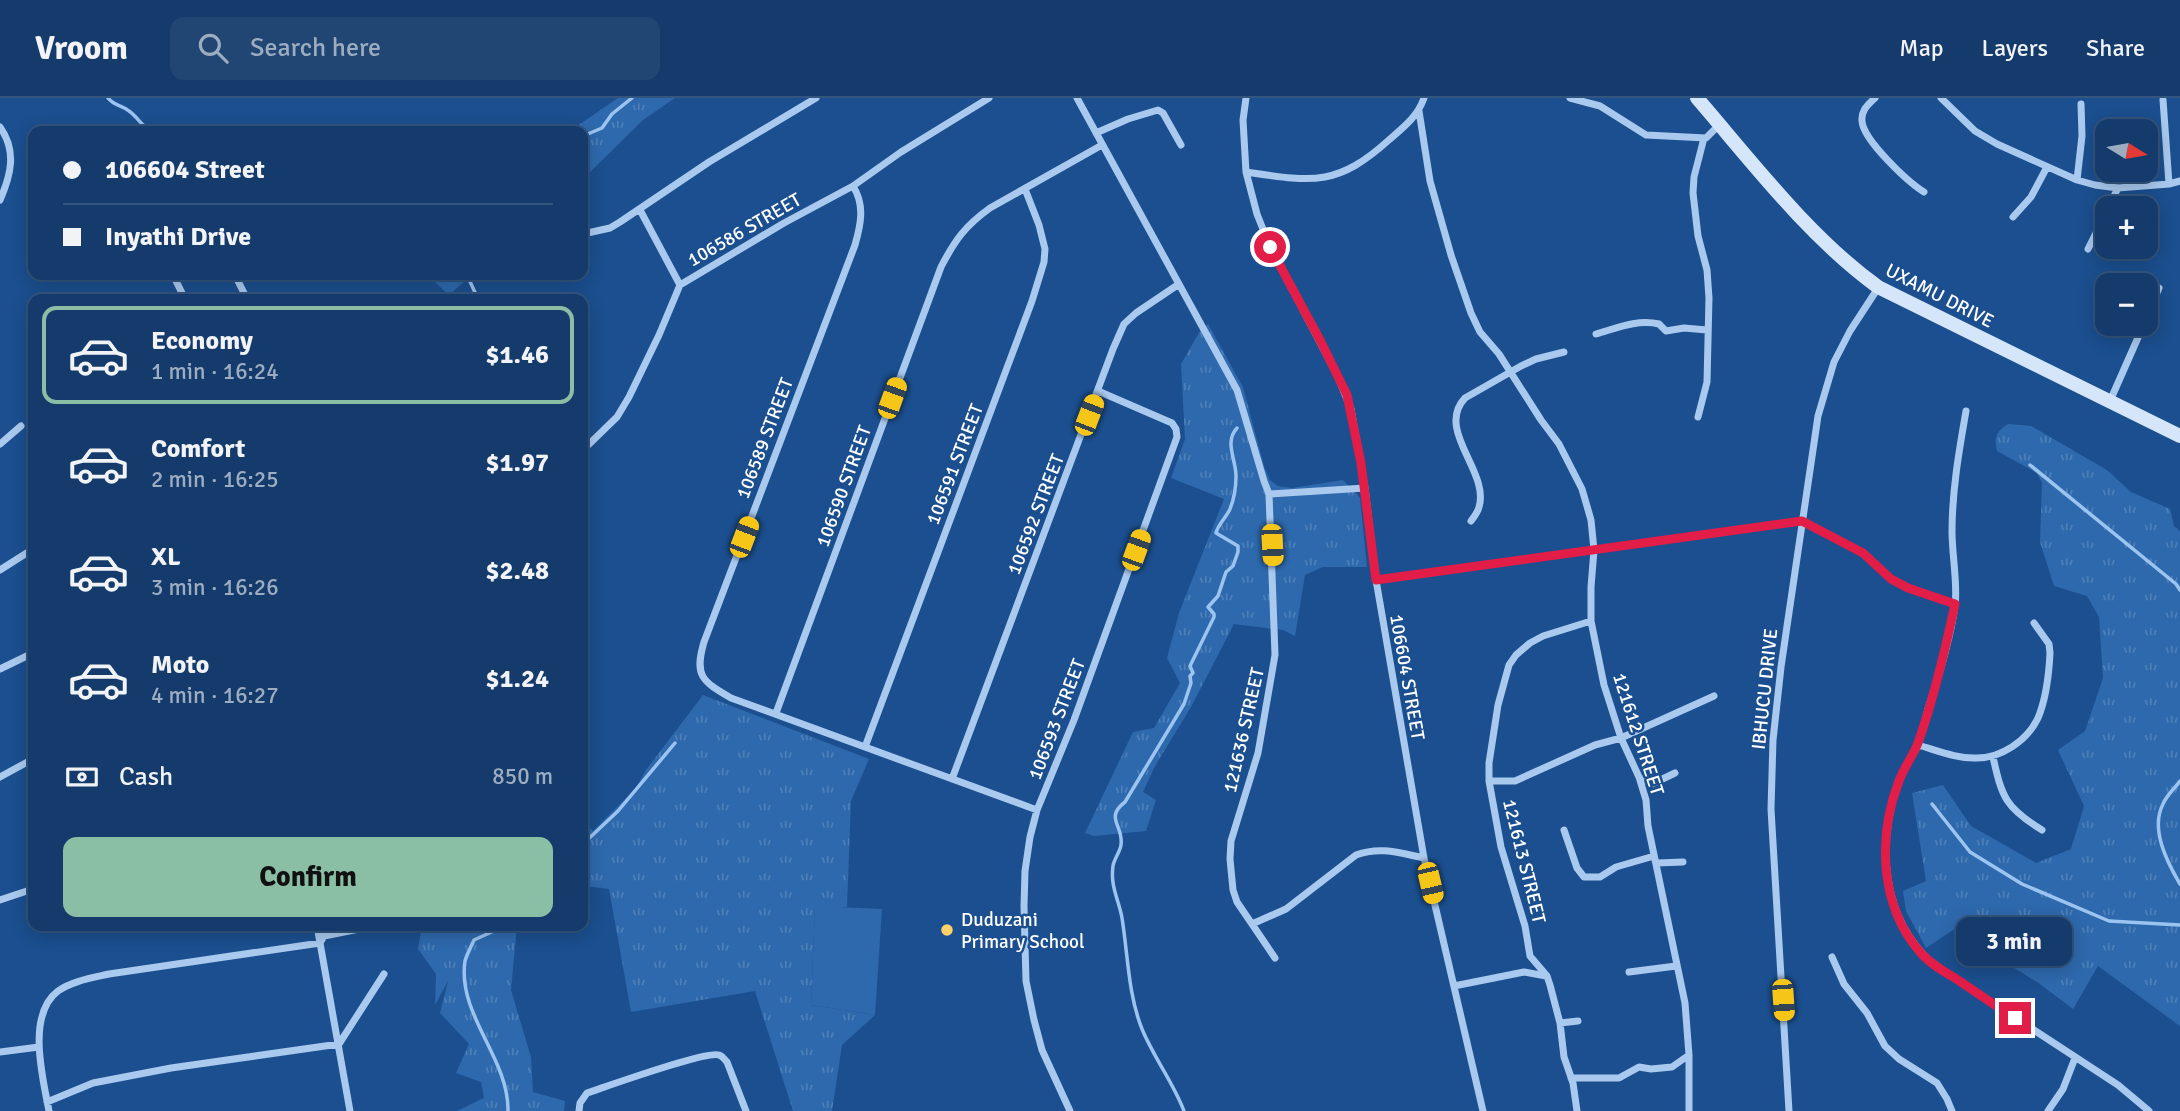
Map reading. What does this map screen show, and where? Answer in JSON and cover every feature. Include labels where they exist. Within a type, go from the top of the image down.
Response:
[{"type":"street","points":[[588,233],[610,228],[709,162],[816,98]]},
{"type":"street","name":"106586 STREET","points":[[588,445],[617,417],[629,397],[680,285],[784,223],[853,186],[901,152],[989,98]]},
{"type":"street","points":[[1077,98],[1237,390],[1269,494],[1365,488]]},
{"type":"street","name":"106604 STREET","points":[[1246,98],[1243,120],[1246,172],[1257,214],[1270,247],[1347,395],[1357,437],[1376,580],[1424,858],[1483,1111]]},
{"type":"street","points":[[1246,172],[1314,180],[1353,169],[1419,111],[1424,98]]},
{"type":"street","points":[[1570,98],[1600,106],[1646,135],[1704,138]]},
{"type":"street","name":"UXAMU DRIVE","points":[[1697,98],[1822,238],[1878,287],[2180,436]]},
{"type":"street","points":[[1875,98],[1862,113],[1863,127],[1876,146],[1911,184],[1924,192]]},
{"type":"street","points":[[1941,98],[1975,131],[1997,144],[2077,180],[2095,186],[2119,188],[2180,181]]},
{"type":"street","points":[[2163,100],[2169,184]]},
{"type":"street","points":[[2077,180],[2082,136],[2081,104]]},
{"type":"street","points":[[1096,133],[1158,110],[1163,113],[1181,145]]},
{"type":"street","name":"121612 STREET","points":[[1419,111],[1430,181],[1451,255],[1480,332],[1499,354],[1559,444],[1582,489],[1591,520],[1594,550],[1591,621],[1604,685],[1621,738],[1639,777],[1646,800],[1688,1026],[1689,1111]]},
{"type":"street","points":[[1698,416],[1707,382],[1709,298],[1707,270],[1698,236],[1694,177],[1704,138],[1720,125]]},
{"type":"street","points":[[0,127],[9,143],[12,162],[0,201]]},
{"type":"street","name":"106590 STREET","points":[[776,713],[941,267],[955,239],[973,220],[990,208],[1102,145]]},
{"type":"street","points":[[2013,217],[2031,197],[2047,167]]},
{"type":"street","name":"106589 STREET","points":[[853,186],[861,209],[860,228],[699,659],[702,677],[712,687],[731,698],[1037,810]]},
{"type":"street","points":[[2115,196],[2119,188]]},
{"type":"street","name":"106591 STREET","points":[[865,747],[1032,301],[1044,262],[1044,240],[1025,189]]},
{"type":"street","points":[[640,209],[680,285]]},
{"type":"street","points":[[2088,249],[2095,235]]},
{"type":"street","name":"106592 STREET","points":[[952,779],[1104,370],[1124,324],[1179,284]]},
{"type":"street","name":"IBHUCU DRIVE","points":[[1789,1111],[1771,809],[1773,740],[1818,416],[1834,362],[1878,287]]},
{"type":"street","points":[[1596,334],[1629,324],[1647,323],[1659,324],[1666,331],[1684,328],[1707,330]]},
{"type":"street","points":[[2110,401],[2139,336]]},
{"type":"street","points":[[1471,521],[1480,506],[1479,493],[1475,474],[1457,430],[1458,406],[1465,398],[1536,359],[1564,352]]},
{"type":"street","name":"106593 STREET","points":[[1070,1111],[1042,1050],[1026,981],[1024,906],[1030,837],[1037,810],[1074,720],[1177,437],[1172,423],[1098,391]]},
{"type":"street","points":[[1966,411],[1953,502],[1955,604],[1941,668],[1917,745],[1899,779],[1889,813],[1885,850],[1886,873],[1896,909],[1906,931],[1920,952],[1933,964],[2118,1085],[2149,1111]]},
{"type":"street","points":[[0,444],[21,426]]},
{"type":"street","name":"121636 STREET","points":[[1269,494],[1275,655],[1258,753],[1231,841],[1230,859],[1233,890],[1240,910],[1275,958]]},
{"type":"street","points":[[1376,580],[1802,521],[1863,553],[1891,579],[1908,588],[1955,604]]},
{"type":"street","points":[[0,570],[28,552]]},
{"type":"street","name":"121613 STREET","points":[[1577,1111],[1564,1057],[1560,1023],[1547,976],[1530,956],[1521,913],[1501,847],[1489,781],[1489,763],[1498,705],[1509,665],[1516,655],[1543,636],[1591,621]]},
{"type":"street","points":[[1917,745],[1974,758],[1993,757],[2010,748],[2028,732],[2038,716],[2050,653],[2049,644],[2034,623]]},
{"type":"street","points":[[0,669],[28,655]]},
{"type":"street","points":[[1489,781],[1515,780],[1595,745],[1621,738],[1714,696]]},
{"type":"street","points":[[1993,757],[1999,784],[2008,804],[2021,817],[2042,830]]},
{"type":"street","points":[[0,778],[28,762]]},
{"type":"street","points":[[1639,777],[1652,784],[1675,773]]},
{"type":"street","points":[[1563,830],[1577,868],[1584,877],[1600,877],[1616,867],[1656,860],[1683,862]]},
{"type":"street","points":[[1252,924],[1292,905],[1356,855],[1369,850],[1380,849],[1424,858]]},
{"type":"street","points":[[0,900],[28,891]]},
{"type":"street","points":[[318,931],[351,1111]]},
{"type":"street","points":[[320,943],[324,936],[349,931]]},
{"type":"street","points":[[49,1111],[39,1046],[44,1009],[57,991],[79,981],[109,974],[320,943]]},
{"type":"street","points":[[1524,972],[1530,956]]},
{"type":"street","points":[[1832,957],[1844,984],[1867,1013],[1885,1046],[1899,1059],[1937,1083],[1951,1111]]},
{"type":"street","points":[[1629,972],[1676,966]]},
{"type":"street","points":[[1454,986],[1524,972],[1547,976]]},
{"type":"street","points":[[47,1102],[80,1087],[106,1080],[339,1044],[384,974]]},
{"type":"street","points":[[1560,1023],[1578,1021]]},
{"type":"street","points":[[0,1052],[39,1046]]},
{"type":"street","points":[[579,1111],[582,1099],[587,1093],[692,1059],[715,1055],[727,1062],[746,1111]]},
{"type":"street","points":[[1571,1078],[1619,1078],[1639,1067],[1672,1067],[1689,1055]]},
{"type":"street","points":[[2048,1111],[2063,1089],[2075,1058]]},
{"type":"green space","points":[[618,98],[675,98],[643,120],[588,174],[588,126],[577,126]]},
{"type":"green space","points":[[432,280],[466,280],[450,294]]},
{"type":"green space","points":[[1208,324],[1243,387],[1270,480],[1278,486],[1292,488],[1343,480],[1360,498],[1367,567],[1323,567],[1305,575],[1295,636],[1283,630],[1234,624],[1143,792],[1156,800],[1146,831],[1094,836],[1085,833],[1133,732],[1154,728],[1180,683],[1167,658],[1179,613],[1224,499],[1171,478],[1185,439],[1181,364],[1200,331]]},
{"type":"green space","points":[[2008,424],[2031,426],[2107,470],[2131,492],[2170,509],[2174,526],[2180,531],[2180,1026],[2098,966],[2073,1009],[2040,984],[1953,930],[1926,948],[1906,911],[1903,891],[1926,881],[1912,793],[1943,785],[1971,826],[2036,863],[2071,849],[2084,806],[2058,750],[2085,731],[2103,678],[2099,617],[2087,596],[2054,586],[2040,542],[2042,483],[2037,473],[1997,451],[1997,435]]},
{"type":"green space","points":[[703,695],[869,759],[851,801],[847,907],[815,907],[811,1005],[875,1015],[842,1045],[832,1111],[793,1111],[755,991],[631,1012],[609,889],[588,886],[588,827],[593,831],[636,788],[646,770]]},
{"type":"green space","points":[[815,906],[882,909],[875,1015],[811,1005]]},
{"type":"green space","points":[[421,931],[517,931],[511,990],[531,1057],[533,1092],[565,1101],[564,1111],[457,1111],[484,1098],[481,1082],[456,1073],[469,1044],[440,1013],[448,981],[435,1005],[436,974],[418,949]]},
{"type":"waterway","points":[[108,98],[129,111],[144,126]]},
{"type":"waterway","points":[[588,134],[602,128],[612,114],[632,98]]},
{"type":"waterway","points":[[469,280],[476,294]]},
{"type":"waterway","points":[[1184,1111],[1137,1016],[1122,918],[1112,874],[1121,845],[1115,818],[1184,704],[1193,673],[1190,666],[1214,617],[1208,607],[1218,596],[1226,572],[1233,566],[1238,552],[1238,546],[1216,533],[1234,497],[1236,470],[1231,439],[1237,428]]},
{"type":"waterway","points":[[2030,465],[2180,590]]},
{"type":"waterway","points":[[588,839],[618,811],[675,743]]},
{"type":"waterway","points":[[2180,781],[2164,801],[2158,824],[2165,856],[2180,884]]},
{"type":"waterway","points":[[1932,804],[1970,852],[2022,884],[2109,921],[2180,925]]},
{"type":"waterway","points":[[494,931],[474,940],[465,961],[465,981],[475,1018],[501,1073],[508,1111]]},
{"type":"place","name":"Duduzani Primary School","points":[[947,930]]},
{"type":"route","points":[[1270,247],[1347,395],[1365,488],[1376,580],[1802,521],[1863,553],[1891,579],[1908,588],[1955,604],[1941,668],[1917,745],[1899,779],[1889,813],[1885,850],[1886,873],[1896,909],[1920,952],[1933,964],[2015,1018]]}]
